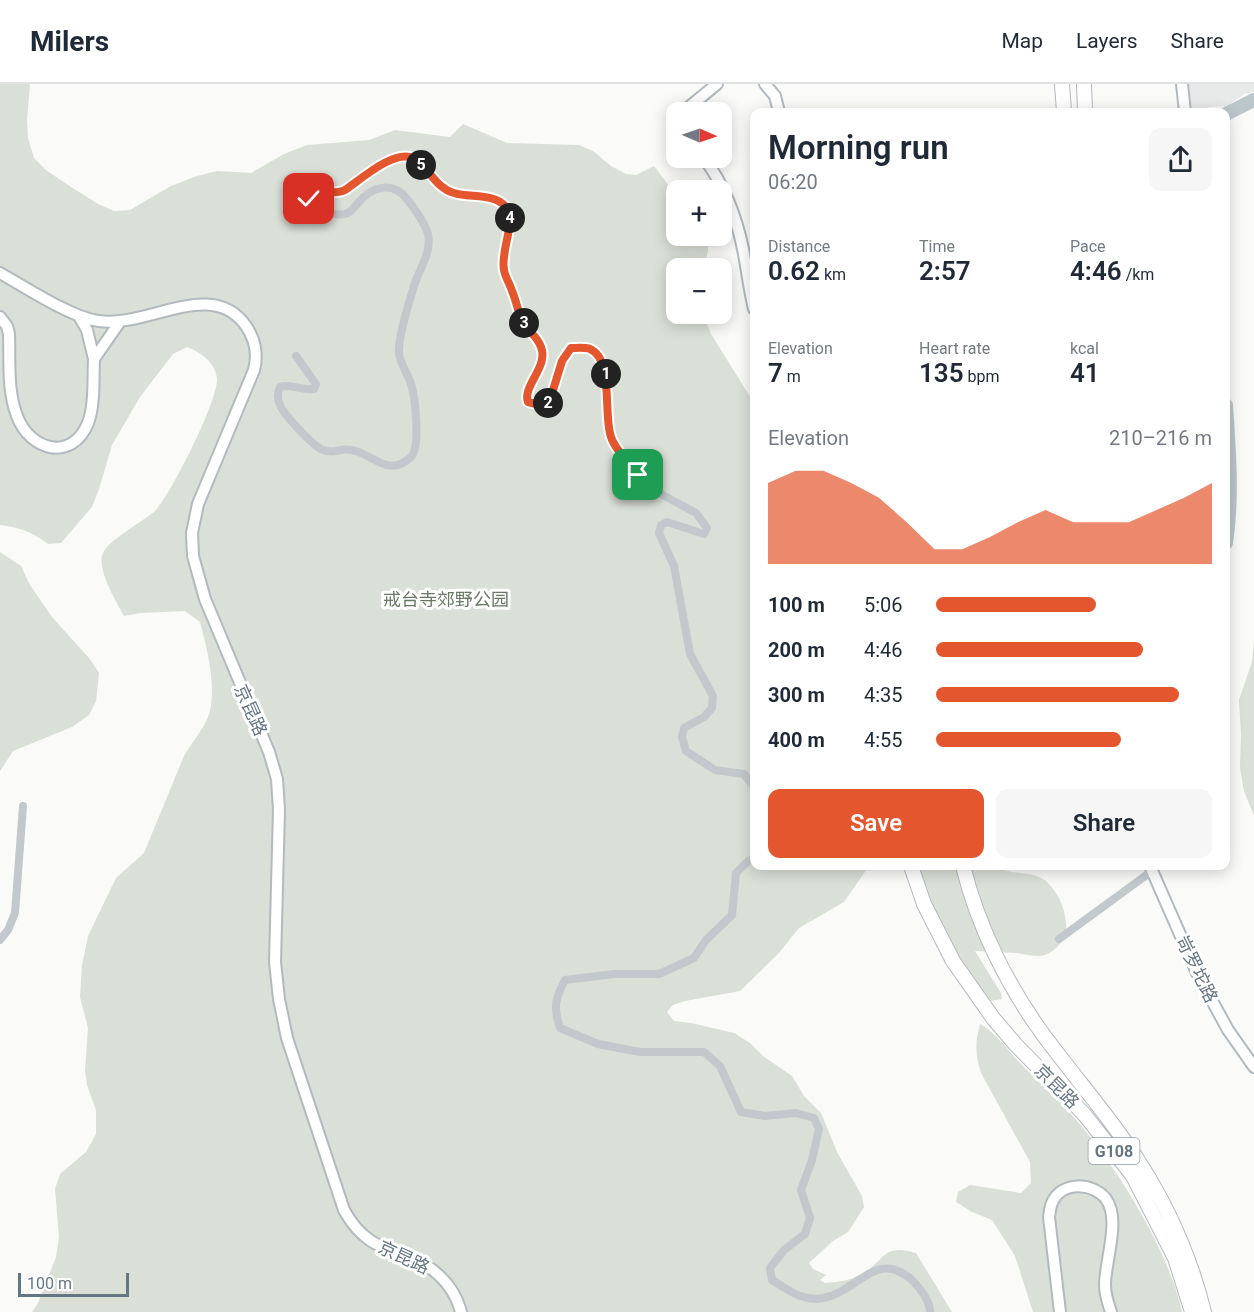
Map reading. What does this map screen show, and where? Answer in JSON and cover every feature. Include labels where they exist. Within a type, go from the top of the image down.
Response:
[{"type":"highway","points":[[1062,84],[1064,108]]},
{"type":"highway","points":[[1084,84],[1085,108]]},
{"type":"highway","name":"京昆路","points":[[912,870],[924,904],[953,960],[993,1018],[1015,1044],[1084,1114],[1133,1176],[1175,1258],[1192,1312]]},
{"type":"highway","name":"京昆路","points":[[964,870],[985,932],[1010,983],[1043,1035],[1139,1162],[1164,1206],[1186,1256],[1204,1312]]},
{"type":"highway","points":[[1164,1206],[1177,1218],[1214,1312]]},
{"type":"main road","points":[[695,102],[717,84]]},
{"type":"main road","points":[[765,84],[775,96],[778,108]]},
{"type":"main road","points":[[1182,84],[1185,108]]},
{"type":"main road","points":[[712,168],[732,209],[750,289]]},
{"type":"main road","name":"京昆路","points":[[0,273],[79,316],[95,321],[119,323],[206,303],[230,310],[246,325],[252,335],[255,348],[254,370],[204,487],[194,519],[192,546],[196,572],[205,599],[269,752],[277,779],[279,810],[275,962],[282,1017],[344,1210],[350,1221],[371,1241],[412,1257],[435,1270],[450,1286],[461,1312]]},
{"type":"main road","points":[[0,317],[7,326],[9,334],[5,362],[17,418],[30,438],[44,447],[53,448],[74,442],[81,435],[88,423],[91,408],[94,359],[87,330],[79,316]]},
{"type":"main road","points":[[94,359],[119,323]]},
{"type":"main road","name":"岢罗坨路","points":[[1152,870],[1197,973],[1228,1030],[1254,1067]]},
{"type":"main road","points":[[1060,1312],[1049,1216],[1052,1202],[1060,1193],[1071,1187],[1084,1185],[1097,1190],[1112,1210],[1105,1287],[1111,1312]]},
{"type":"street","points":[[296,356],[316,384],[314,389],[303,390],[285,385],[280,387],[277,393],[284,411],[316,446],[332,452],[351,449],[360,451],[389,466],[411,458],[417,445],[416,430],[411,385],[399,358],[399,346],[414,287],[427,255],[428,232],[407,199],[401,192],[392,188],[383,187],[371,190],[353,210],[347,214],[338,215],[321,211],[313,206],[309,199],[310,194],[340,192],[360,177],[402,156],[411,157],[418,162],[441,187],[453,193],[499,201],[507,208],[510,217],[503,258],[504,271],[525,324],[542,348],[539,370],[527,393],[528,402],[544,406],[550,400],[562,361],[571,348],[590,349],[601,358],[606,375],[607,417],[611,439],[641,480],[659,493],[696,513],[707,528],[704,534],[667,522],[661,525],[659,533],[674,567],[690,654],[713,696],[712,708],[704,717],[684,728],[682,737],[686,751],[715,770],[744,774],[750,782]]},
{"type":"street","points":[[0,940],[8,930],[15,913],[23,806]]},
{"type":"street","points":[[750,860],[736,873],[732,915],[706,940],[694,958],[659,974],[614,974],[565,980],[556,997],[555,1014],[560,1028],[598,1044],[640,1052],[704,1052],[720,1066],[741,1112],[765,1116],[796,1113],[814,1118],[819,1129],[812,1160],[801,1190],[810,1218],[805,1234],[784,1250],[770,1268],[772,1280],[799,1297],[822,1298],[839,1292],[877,1270],[891,1266],[905,1273],[918,1285],[930,1306],[930,1312]]},
{"type":"street","points":[[1059,939],[1148,870]]},
{"type":"shaded area","points":[[1189,84],[1254,84],[1254,92],[1244,94],[1227,106],[1192,108]]},
{"type":"green space","name":"戒台寺郊野公园","points":[[0,84],[30,84],[27,121],[28,138],[34,158],[46,170],[68,185],[114,211],[130,210],[171,186],[197,176],[217,171],[251,173],[284,154],[307,145],[369,140],[395,130],[450,137],[463,124],[507,143],[579,145],[593,151],[611,166],[626,174],[636,175],[654,166],[666,182],[666,246],[708,246],[706,258],[666,258],[666,324],[707,324],[750,397],[750,870],[866,870],[844,902],[799,928],[778,954],[740,991],[685,1001],[673,1005],[667,1012],[674,1021],[734,1033],[750,1043],[763,1056],[792,1076],[804,1096],[821,1113],[838,1154],[862,1196],[864,1207],[848,1232],[833,1241],[809,1263],[813,1269],[826,1275],[820,1280],[825,1283],[844,1281],[870,1269],[885,1254],[905,1250],[916,1253],[952,1312],[32,1312],[38,1303],[56,1257],[59,1237],[55,1189],[60,1174],[86,1152],[96,1134],[96,1110],[87,1085],[85,1071],[88,1028],[80,997],[82,965],[88,936],[116,878],[144,853],[184,756],[208,717],[212,700],[210,666],[200,622],[185,611],[124,616],[104,576],[103,553],[111,543],[156,510],[172,486],[203,425],[216,389],[216,372],[210,362],[187,347],[173,354],[140,397],[112,445],[92,507],[61,543],[48,544],[36,536],[13,527],[0,525]]},
{"type":"green space","points":[[0,552],[21,566],[30,585],[52,617],[89,658],[99,673],[96,701],[89,715],[72,727],[13,751],[0,771]]},
{"type":"green space","points":[[1254,641],[1254,816],[1244,791],[1240,768],[1239,700],[1252,662]]},
{"type":"green space","points":[[912,870],[1006,870],[1037,876],[1048,883],[1063,907],[1066,929],[1063,940],[1051,952],[1040,956],[975,951],[1001,993],[1002,999],[991,1001],[979,988],[949,943],[922,876]]},
{"type":"green space","points":[[980,1024],[996,1037],[1063,1106],[1109,1162],[1154,1238],[1176,1289],[1182,1312],[1033,1312],[1015,1256],[992,1220],[956,1202],[958,1192],[970,1185],[1021,1193],[1031,1183],[1030,1162],[981,1073],[976,1049]]},
{"type":"waterway","points":[[1230,112],[1254,100]]},
{"type":"route","points":[[309,199],[310,194],[315,192],[340,192],[360,177],[402,156],[411,157],[418,162],[441,187],[453,193],[499,201],[507,208],[510,217],[504,247],[504,271],[519,313],[542,348],[539,370],[527,393],[528,402],[536,406],[544,406],[550,400],[562,361],[571,348],[590,349],[601,358],[606,375],[607,417],[611,439],[638,475]]}]
